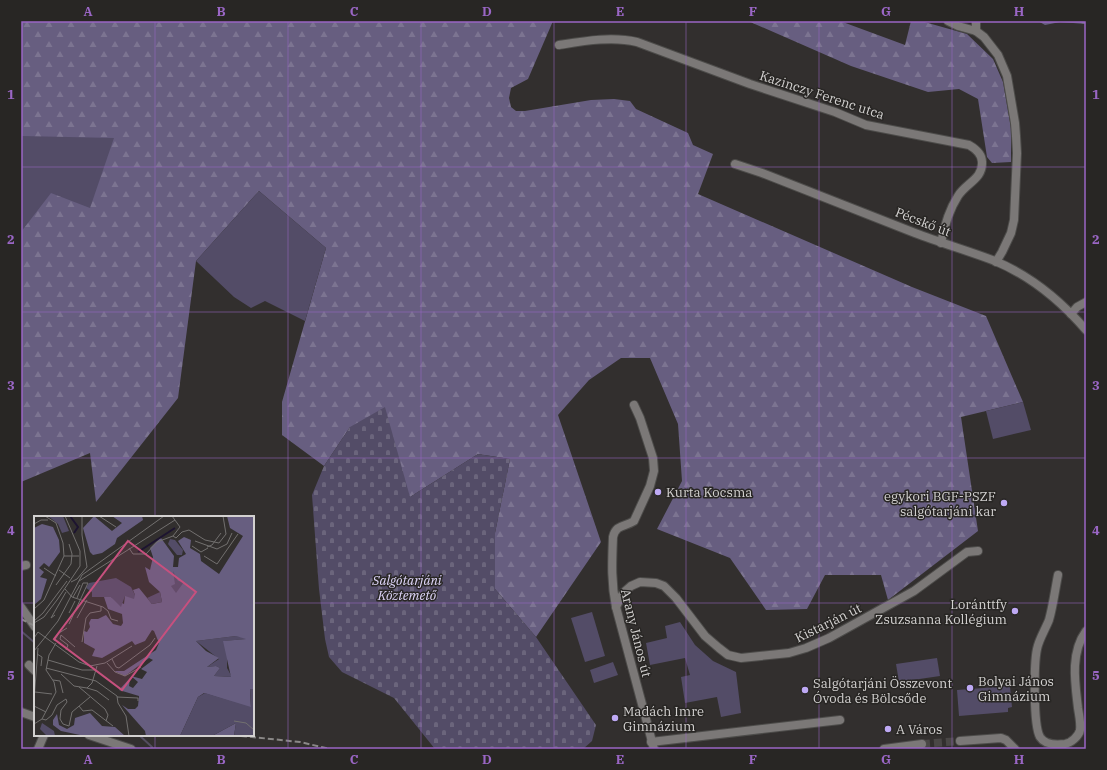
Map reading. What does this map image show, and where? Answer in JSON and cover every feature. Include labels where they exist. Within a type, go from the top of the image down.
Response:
[{"type":"street","points":[[948,21],[958,26],[976,31],[984,37],[998,55],[1003,66],[1009,88],[1015,123],[1017,153],[1014,220],[1011,233],[996,262]]},
{"type":"street","points":[[976,21],[976,31]]},
{"type":"street","name":"Kazinczy Ferenc utca","points":[[559,45],[584,41],[629,40],[866,124],[969,145],[977,150],[981,156],[981,170],[979,175],[960,193],[957,198],[948,217],[942,243]]},
{"type":"street","name":"Pécskő út","points":[[735,164],[996,262],[1023,276],[1042,289],[1071,314],[1086,330]]},
{"type":"street","points":[[1071,314],[1077,307],[1086,302]]},
{"type":"street","name":"Arany János út","points":[[634,405],[640,418],[653,458],[654,471],[650,486],[634,521],[630,524],[618,527],[614,531],[611,574],[616,607],[652,746],[840,720]]},
{"type":"street","name":"Kistarján út","points":[[612,584],[618,587],[631,586],[640,582],[656,583],[664,586],[676,598],[705,636],[728,655],[741,658],[789,653],[806,648],[829,638],[914,591],[967,552],[978,551]]},
{"type":"street","points":[[1058,575],[1049,619],[1037,648],[1035,689],[1036,722],[1040,737],[1046,742],[1055,745],[1067,743],[1075,738],[1080,730],[1076,689],[1076,661],[1079,643],[1086,631]]},
{"type":"street","points":[[616,607],[623,593],[631,586]]},
{"type":"street","points":[[21,607],[34,626]]},
{"type":"street","points":[[28,665],[34,670]]},
{"type":"street","points":[[21,712],[34,717]]},
{"type":"street","points":[[38,749],[44,736]]},
{"type":"street","points":[[92,736],[131,749]]},
{"type":"street","points":[[960,741],[996,738],[1006,740],[1015,749]]},
{"type":"street","points":[[1006,740],[1006,749]]},
{"type":"street","points":[[884,749],[922,744]]},
{"type":"green space","points":[[21,21],[553,21],[528,79],[511,88],[509,98],[511,107],[516,111],[525,111],[591,100],[614,99],[630,101],[636,109],[688,133],[693,145],[713,154],[698,194],[912,287],[986,316],[1023,402],[961,417],[978,531],[888,600],[881,575],[825,575],[807,609],[766,610],[730,558],[657,529],[682,481],[678,424],[650,358],[621,358],[589,380],[558,415],[601,542],[536,637],[495,589],[495,533],[510,459],[478,454],[410,497],[350,427],[324,466],[282,435],[282,402],[326,248],[259,191],[196,261],[178,398],[96,502],[90,453],[21,482]]},
{"type":"green space","points":[[748,21],[840,21],[905,45],[911,21],[921,21],[967,34],[993,59],[1003,82],[1011,128],[1011,162],[992,163],[987,157],[978,99],[959,89],[928,92],[851,66]]},
{"type":"green space","points":[[1038,21],[1086,21],[1086,24],[1060,22],[1045,25]]},
{"type":"green space","points":[[21,136],[114,138],[90,208],[51,193],[21,232]]},
{"type":"green space","points":[[259,191],[326,248],[305,321],[265,301],[251,308],[234,297],[196,261]]},
{"type":"green space","points":[[1023,402],[1031,430],[993,439],[986,411]]},
{"type":"green space","name":"Salgótarjáni Köztemető","points":[[385,407],[410,497],[478,454],[510,459],[495,533],[495,589],[536,637],[596,725],[592,741],[583,749],[435,749],[394,698],[342,672],[329,657],[325,639],[319,589],[312,495],[324,466],[350,427]]},
{"type":"green space","points":[[592,612],[605,656],[585,662],[571,618]]},
{"type":"green space","points":[[680,622],[695,645],[713,661],[736,672],[741,713],[721,717],[717,697],[685,703],[681,677],[690,675],[685,658],[650,665],[646,643],[667,638],[665,626]]},
{"type":"green space","points":[[937,658],[940,676],[899,682],[896,664]]},
{"type":"green space","points":[[613,662],[618,675],[594,683],[590,670]]},
{"type":"green space","points":[[1010,686],[1012,707],[1008,708],[1008,712],[959,716],[957,690]]},
{"type":"waterway","points":[[21,631],[34,642]]},
{"type":"waterway","points":[[140,736],[152,747]]},
{"type":"tunnel","points":[[922,744],[960,741]]},
{"type":"railway","points":[[21,619],[34,626]]},
{"type":"railway","points":[[242,736],[300,742],[330,749]]},
{"type":"place","name":"Kurta Kocsma","points":[[658,492]]},
{"type":"place","name":"egykori BGF-PSZF salgótarjáni kar","points":[[1004,503]]},
{"type":"place","name":"Loránttfy Zsuzsanna Kollégium","points":[[1015,611]]},
{"type":"place","name":"Bolyai János Gimnázium","points":[[970,688]]},
{"type":"place","name":"Salgótarjáni Összevont Óvoda és Bölcsőde","points":[[805,690]]},
{"type":"place","name":"Madách Imre Gimnázium","points":[[615,718]]},
{"type":"place","name":"A Város","points":[[888,729]]}]
